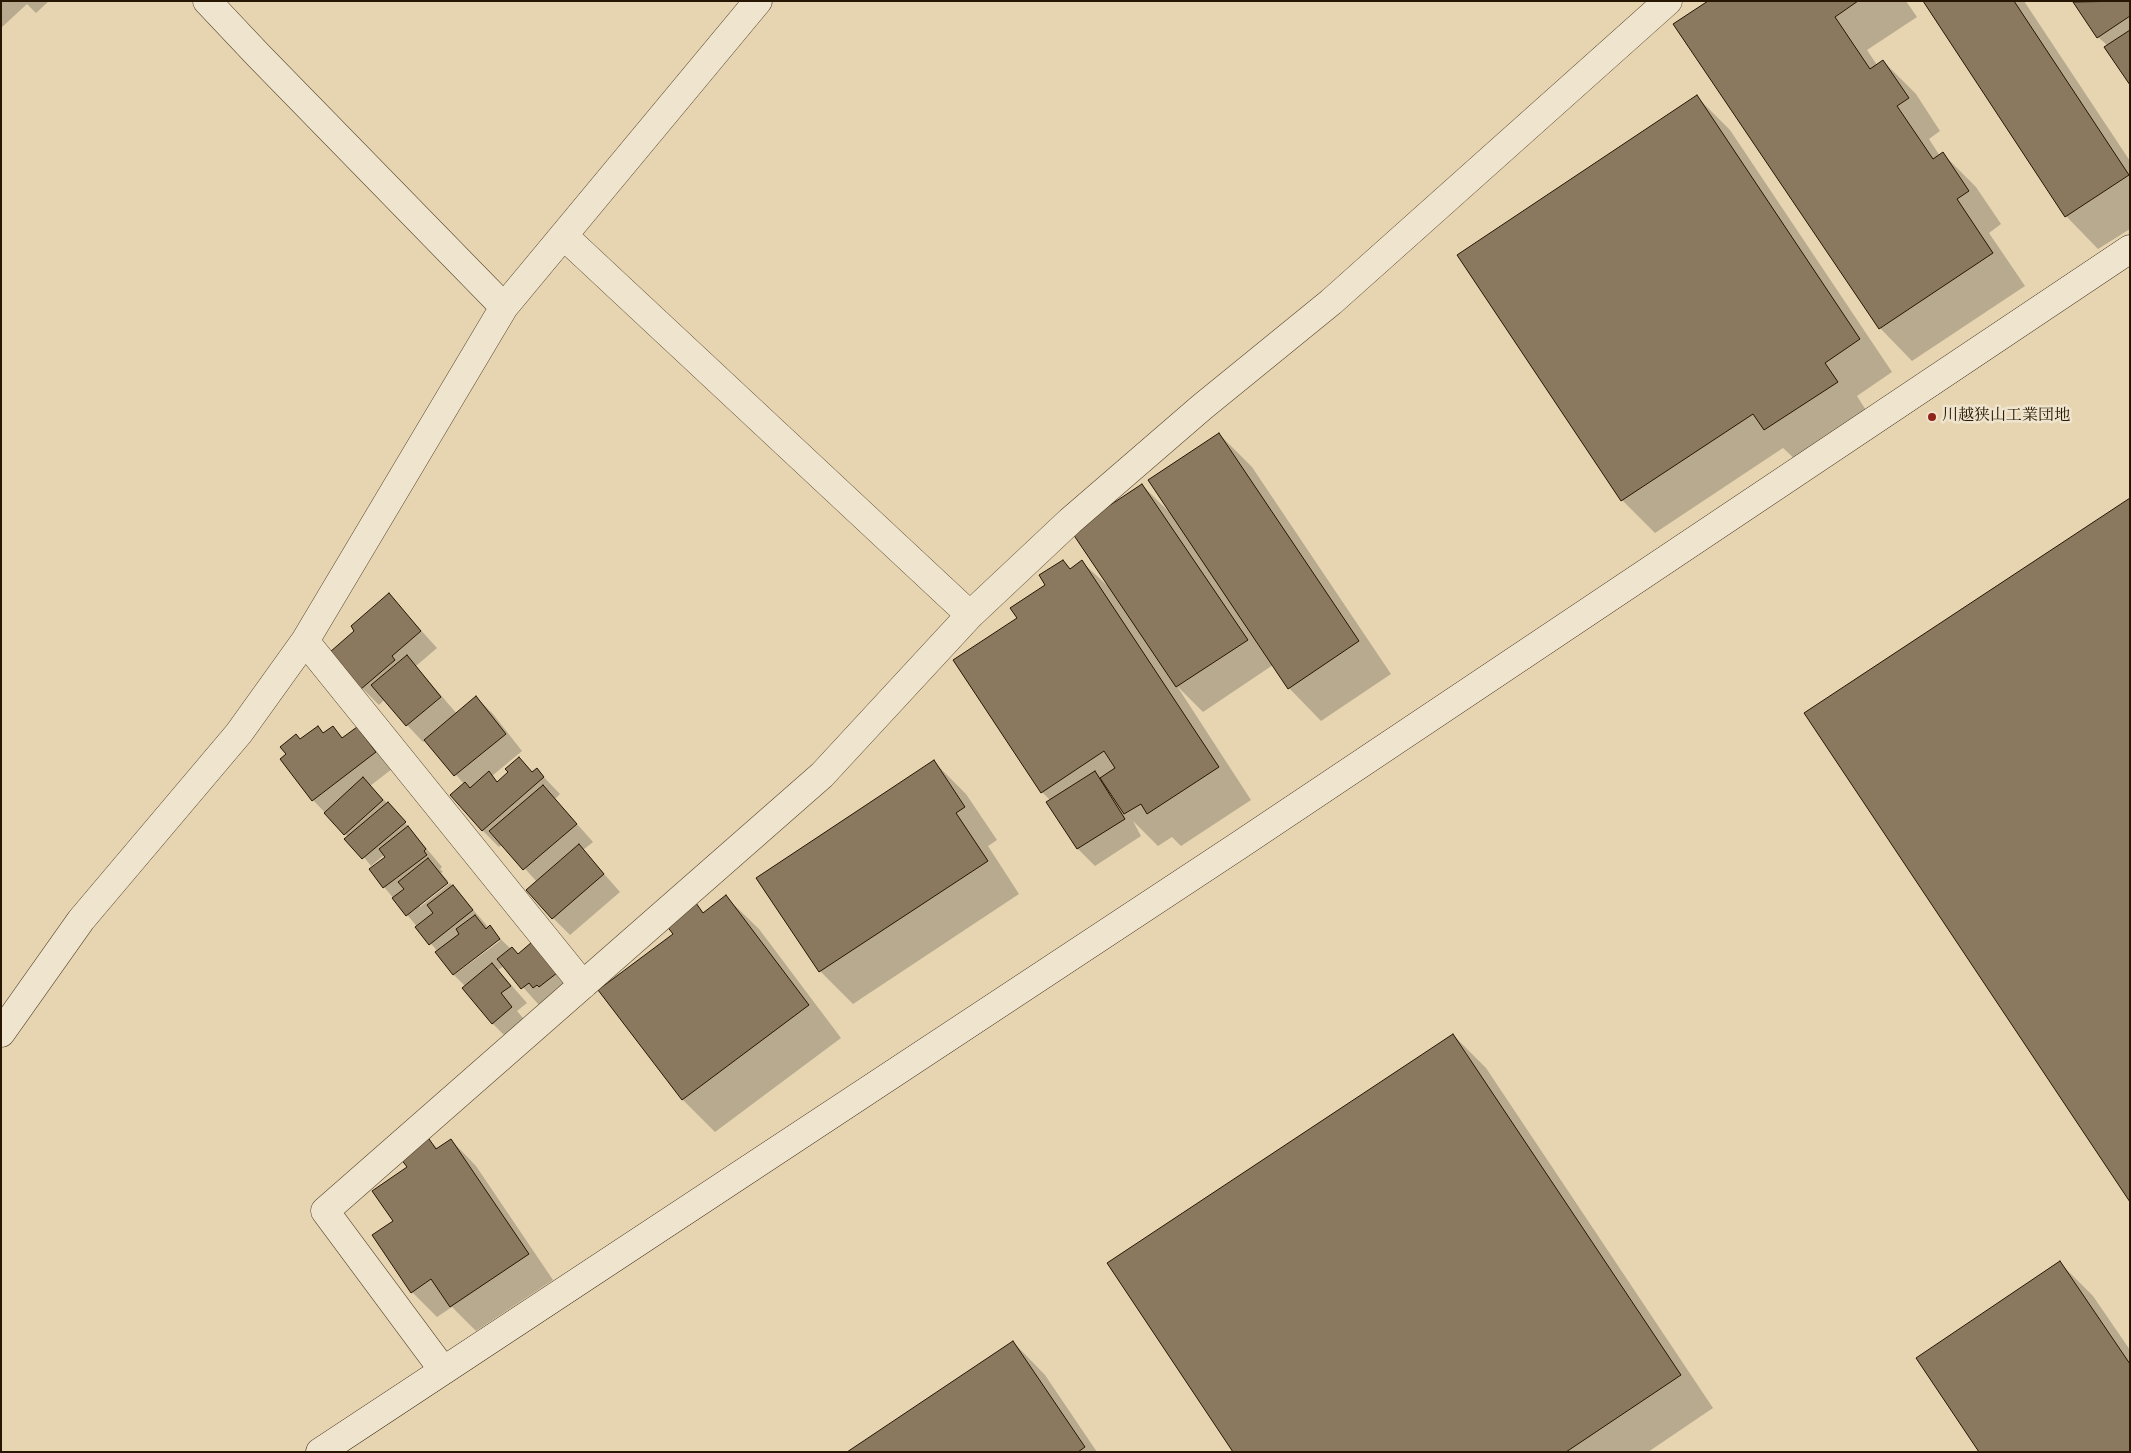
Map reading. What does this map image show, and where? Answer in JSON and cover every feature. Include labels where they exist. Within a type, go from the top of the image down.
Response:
[{"type":"street","points":[[207,1],[504,307]]},
{"type":"street","points":[[5,1016],[81,920],[239,733],[305,641],[504,307],[758,1]]},
{"type":"street","points":[[443,1370],[325,1211],[822,775],[970,615],[1070,521],[1202,407],[1331,302],[1668,1]]},
{"type":"street","points":[[564,236],[970,615]]},
{"type":"street","points":[[320,1452],[1254,835],[2130,249]]},
{"type":"street","points":[[305,641],[583,984]]},
{"type":"building","points":[[1708,1],[1858,1],[1835,17],[1870,69],[1883,60],[1909,98],[1897,106],[1933,159],[1943,152],[1969,191],[1957,199],[1993,253],[1879,329],[1673,24]]},
{"type":"building","points":[[1923,1],[2014,1],[2129,175],[2065,217]]},
{"type":"building","points":[[2130,1],[2130,16],[2097,38],[2073,2]]},
{"type":"building","points":[[2130,30],[2130,85],[2104,47]]},
{"type":"building","points":[[1697,95],[1860,339],[1825,363],[1838,382],[1764,430],[1753,414],[1621,501],[1457,255]]},
{"type":"building","points":[[1219,433],[1359,641],[1288,689],[1148,480]]},
{"type":"building","points":[[1142,484],[1248,640],[1176,687],[1071,531]]},
{"type":"building","points":[[2130,498],[2130,1202],[1804,713]]},
{"type":"building","points":[[1063,560],[1070,569],[1082,560],[1219,767],[1147,814],[1141,804],[1124,814],[1100,778],[1115,768],[1104,751],[1041,793],[953,660],[1017,618],[1010,608],[1045,585],[1039,575]]},
{"type":"building","points":[[389,593],[421,631],[392,656],[395,660],[361,689],[330,652],[354,631],[351,626]]},
{"type":"building","points":[[407,655],[441,697],[406,726],[371,685]]},
{"type":"building","points":[[476,696],[506,734],[454,776],[424,740]]},
{"type":"building","points":[[318,726],[323,733],[333,726],[342,738],[357,727],[376,752],[312,801],[280,759],[286,754],[280,747],[296,734],[300,739]]},
{"type":"building","points":[[519,757],[532,772],[537,768],[544,777],[482,831],[450,795],[465,782],[470,788],[489,771],[497,782],[508,772],[505,769]]},
{"type":"building","points":[[934,760],[965,807],[956,813],[988,861],[819,972],[756,878]]},
{"type":"building","points":[[1095,771],[1125,819],[1077,849],[1046,802]]},
{"type":"building","points":[[363,777],[383,800],[344,835],[324,813]]},
{"type":"building","points":[[543,785],[577,824],[523,870],[489,831]]},
{"type":"building","points":[[388,802],[406,822],[362,859],[344,839]]},
{"type":"building","points":[[408,826],[426,849],[424,851],[427,855],[383,888],[369,869],[385,857],[379,849]]},
{"type":"building","points":[[579,844],[604,874],[552,919],[526,890]]},
{"type":"building","points":[[428,858],[448,883],[406,916],[392,898],[404,889],[398,882]]},
{"type":"building","points":[[453,885],[473,910],[429,945],[415,927],[433,913],[427,905]]},
{"type":"building","points":[[726,895],[809,1005],[682,1100],[598,990],[673,934],[666,925],[696,903],[703,913]]},
{"type":"building","points":[[475,915],[486,929],[490,925],[500,939],[453,975],[435,952],[459,934],[456,929]]},
{"type":"building","points":[[532,942],[557,973],[539,987],[537,985],[533,988],[529,983],[521,989],[497,959],[512,947],[518,954]]},
{"type":"building","points":[[492,963],[511,986],[501,993],[512,1007],[492,1024],[462,988]]},
{"type":"building","points":[[1453,1034],[1681,1375],[1566,1452],[1233,1452],[1107,1263]]},
{"type":"building","points":[[427,1136],[436,1149],[451,1139],[529,1254],[450,1307],[431,1279],[411,1293],[372,1235],[393,1221],[372,1191],[407,1167],[398,1155]]},
{"type":"building","points":[[2060,1261],[2130,1364],[2130,1452],[1979,1452],[1916,1358]]},
{"type":"building","points":[[1013,1341],[1085,1447],[1078,1452],[847,1452]]},
{"type":"place","name":"川越狭山工業団地","points":[[1932,417]]}]
